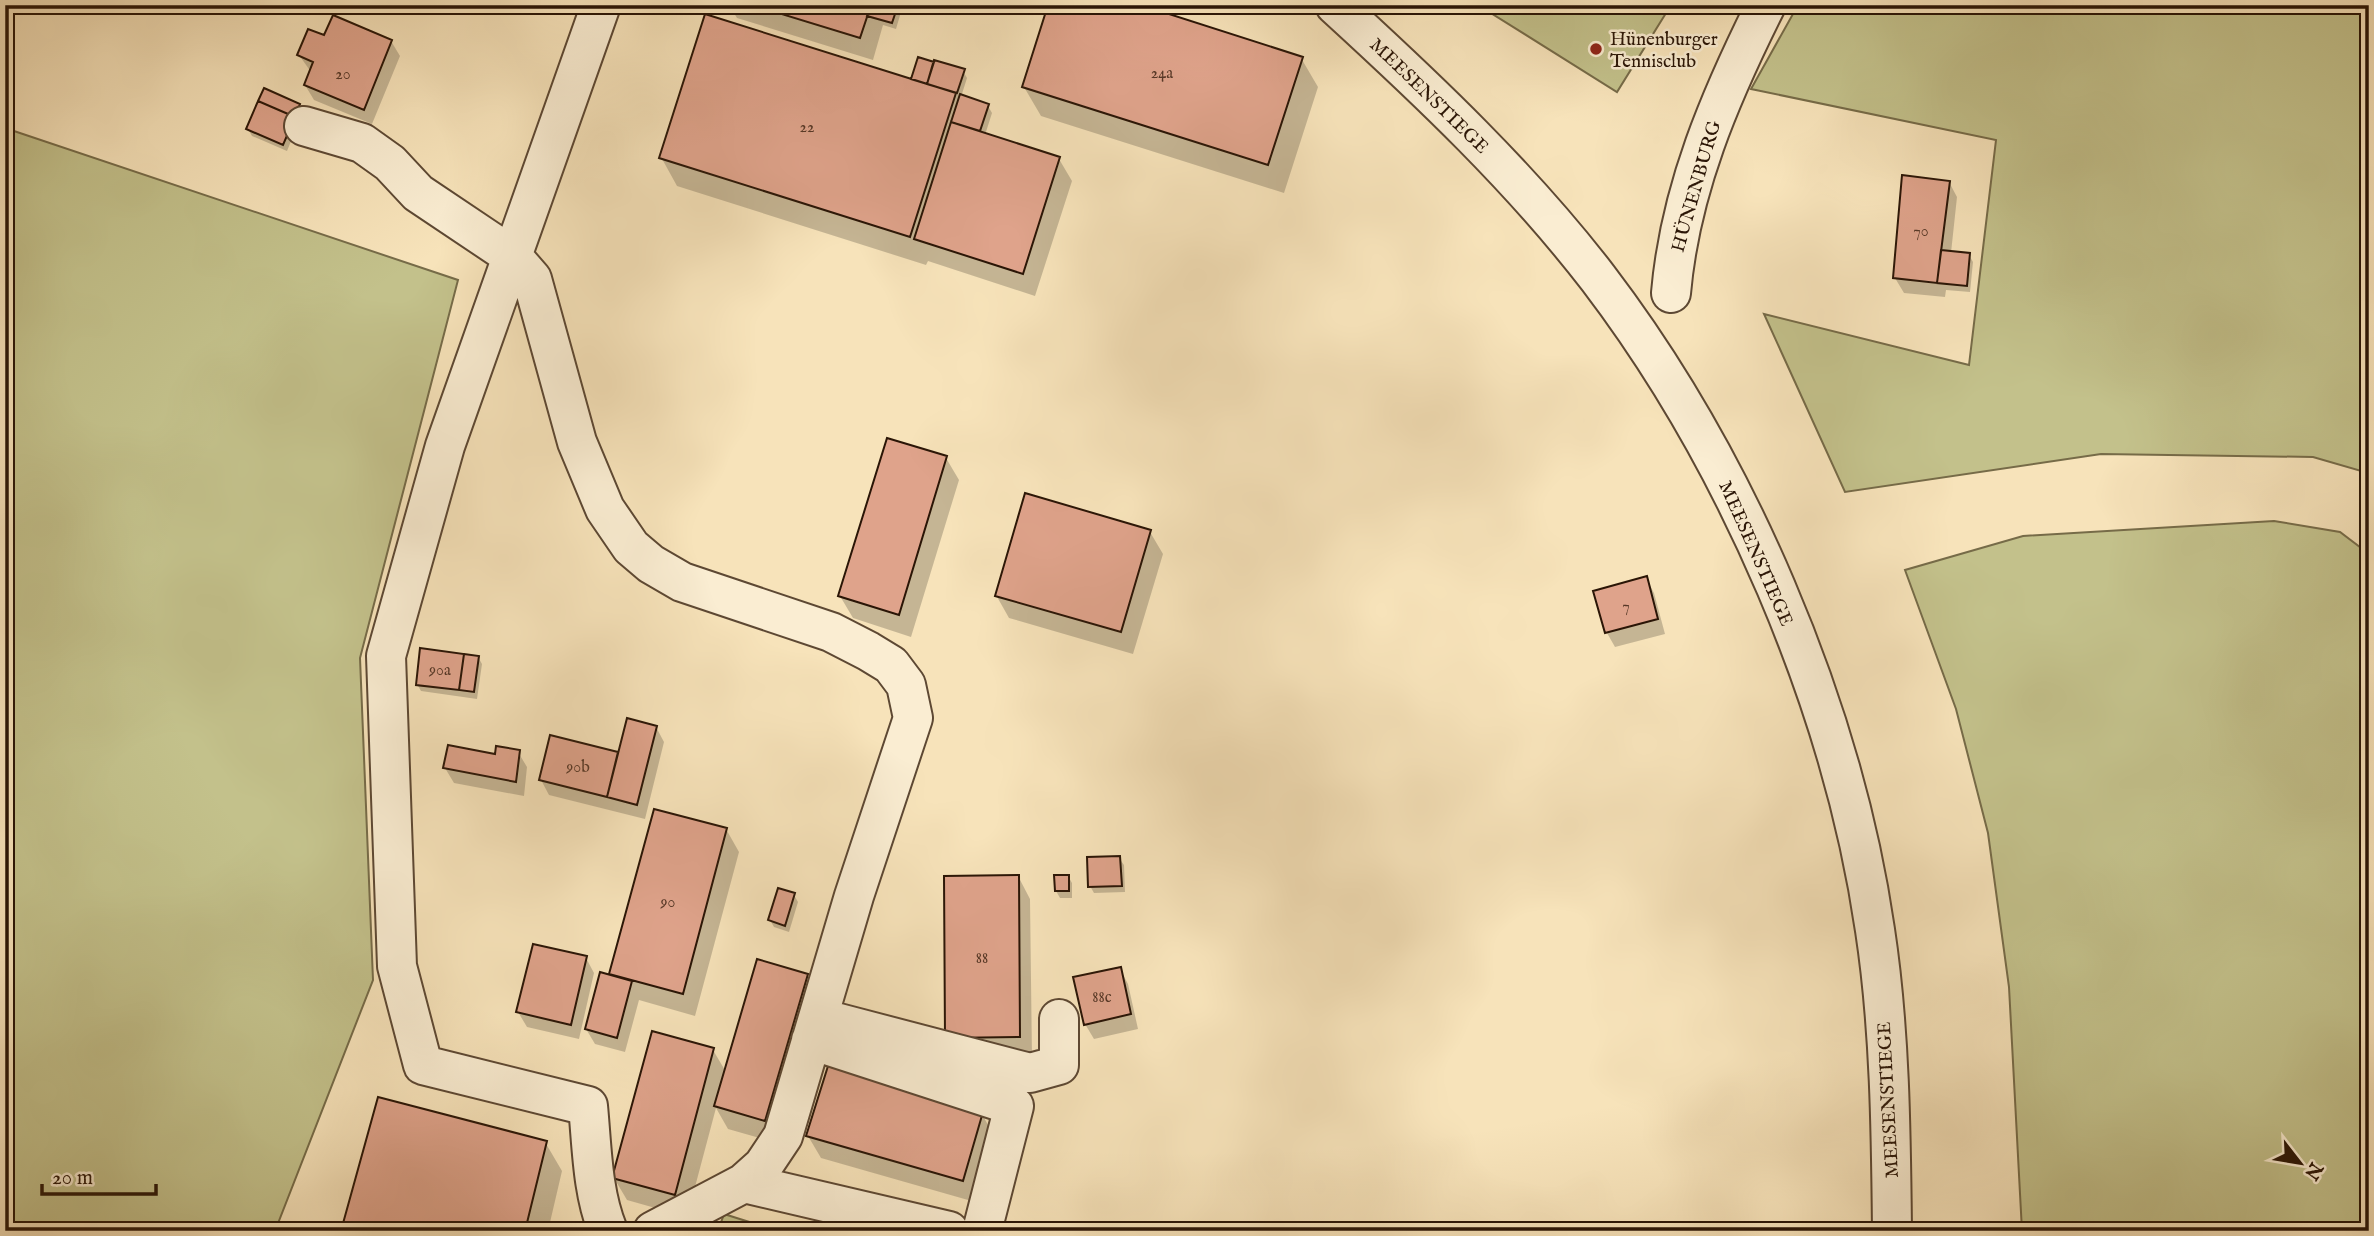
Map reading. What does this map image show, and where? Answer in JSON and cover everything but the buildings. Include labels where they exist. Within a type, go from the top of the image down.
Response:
[{"type":"street","points":[[601,5],[442,457],[386,656],[397,966],[423,1065],[589,1106],[595,1177],[601,1214],[608,1231]]},
{"type":"street","name":"MEESENSTIEGE","points":[[1335,5],[1500,163],[1597,277],[1663,371],[1722,472],[1758,548],[1815,688],[1848,801],[1875,930],[1890,1114],[1892,1231]]},
{"type":"street","name":"HÜNENBURG","points":[[1671,293],[1674,262],[1697,167],[1717,108],[1766,5]]},
{"type":"street","points":[[304,126],[362,143],[390,163],[418,194],[512,256],[532,279],[577,442],[605,509],[631,547],[651,564],[682,582],[831,632],[869,651],[891,664],[906,685],[913,718],[783,1136],[763,1166],[744,1183],[653,1231]]},
{"type":"street","points":[[815,1029],[1030,1073],[1059,1065],[1059,1019]]},
{"type":"street","points":[[815,1029],[1014,1105],[982,1231]]},
{"type":"street","points":[[744,1183],[949,1231]]},
{"type":"shaded area","name":"Hünenburger Tennisclub","points":[[1478,5],[1671,5],[1617,92]]},
{"type":"shaded area","points":[[1798,5],[2369,5],[2368,473],[2313,457],[2101,454],[1845,492],[1764,314],[1969,365],[1996,140],[1751,89]]},
{"type":"shaded area","points":[[5,128],[458,280],[360,658],[373,980],[275,1231],[5,1231]]},
{"type":"shaded area","points":[[2274,521],[2340,532],[2369,554],[2369,1231],[2022,1231],[2009,987],[1988,833],[1956,709],[1905,570],[2023,536]]},
{"type":"shaded area","points":[[724,1214],[778,1231],[718,1231]]},
{"type":"place","name":"Hünenburger Tennisclub","points":[[1596,49]]}]
